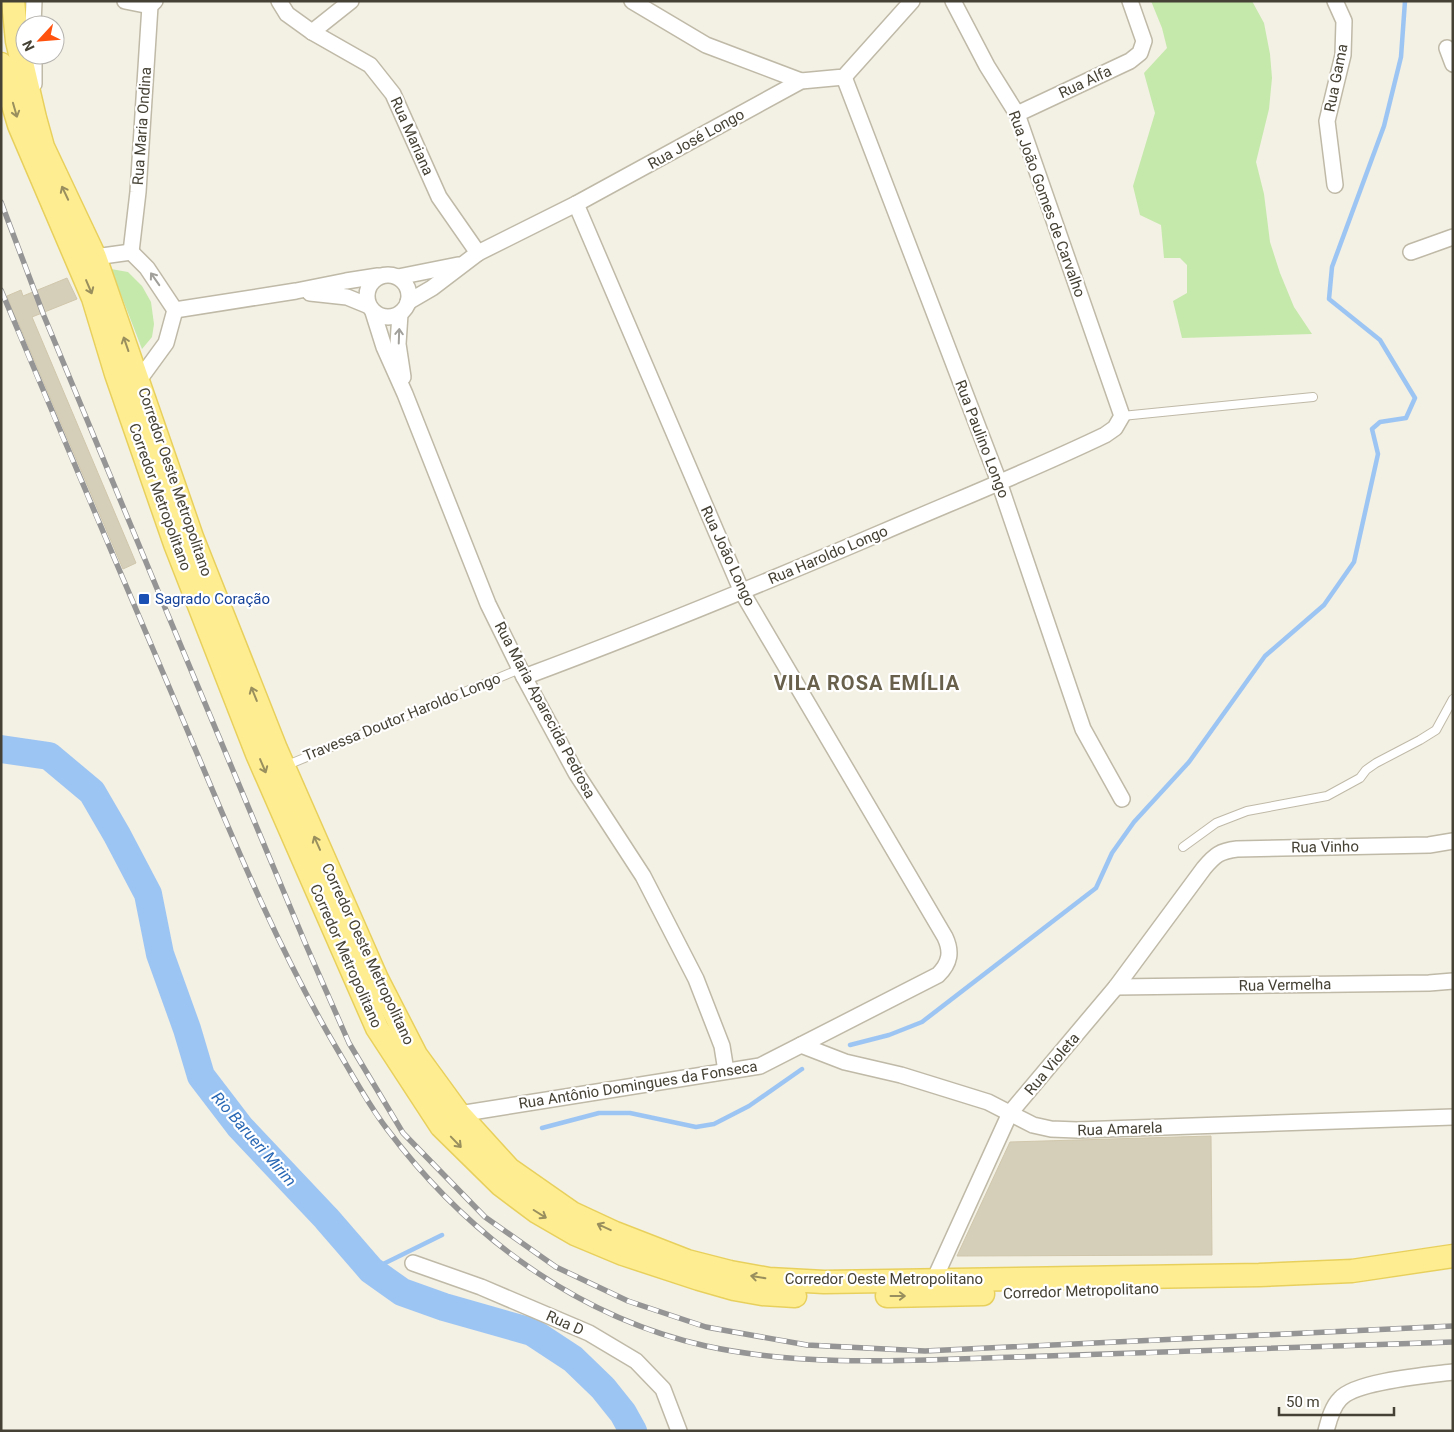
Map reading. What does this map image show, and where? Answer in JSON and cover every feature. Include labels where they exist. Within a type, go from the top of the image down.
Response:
[{"type":"main road","name":"Corredor Oeste Metropolitano","points":[[13,1],[17,41],[43,146],[86,258],[139,380],[192,537],[283,766],[377,979],[416,1055],[459,1114],[509,1170],[572,1212],[598,1225],[687,1261],[730,1272],[769,1279],[824,1282],[1249,1275],[1352,1271],[1423,1262],[1453,1256]]},
{"type":"main road","name":"Corredor Metropolitano","points":[[1,64],[19,126],[86,258],[93,298],[110,354],[175,544],[257,754],[377,1028],[441,1126],[501,1185],[537,1212],[575,1234],[623,1254],[734,1290],[762,1294],[794,1296],[940,1296],[1299,1285],[1422,1277],[1453,1272]]},
{"type":"main road","points":[[110,354],[128,376],[139,380]]},
{"type":"main road","points":[[377,1028],[388,1038],[443,1110],[459,1114]]},
{"type":"street","points":[[34,1],[34,15]]},
{"type":"street","points":[[125,1],[152,4]]},
{"type":"street","name":"Rua Mariana","points":[[279,1],[287,14],[312,32],[370,65],[393,94],[439,197],[478,253]]},
{"type":"street","points":[[312,32],[351,1]]},
{"type":"street","points":[[632,1],[706,45],[801,81]]},
{"type":"street","points":[[844,77],[912,1]]},
{"type":"street","name":"Rua João Gomes de Carvalho","points":[[953,1],[987,66],[1017,114],[1122,416]]},
{"type":"street","name":"Rua Alfa","points":[[1017,114],[1130,61],[1140,53],[1144,42],[1130,1]]},
{"type":"street","name":"Rua Gama","points":[[1335,1],[1344,21],[1343,55],[1327,121],[1335,185]]},
{"type":"street","name":"Rua Maria Ondina","points":[[131,252],[138,192],[152,4]]},
{"type":"street","points":[[1447,48],[1453,64]]},
{"type":"street","points":[[34,65],[35,118]]},
{"type":"street","name":"Rua José Longo","points":[[296,291],[347,296],[386,317],[393,317],[478,253],[576,204],[801,81],[844,77]]},
{"type":"street","name":"Rua Paulino Longo","points":[[844,77],[999,482],[1083,728],[1122,799]]},
{"type":"street","name":"Rua João Longo","points":[[576,204],[742,592],[945,937],[950,952],[944,969]]},
{"type":"street","points":[[1411,252],[1453,236]]},
{"type":"street","points":[[86,258],[131,252],[148,268],[175,310],[166,343],[139,380]]},
{"type":"street","name":"Rua José Longo","points":[[175,310],[296,291],[385,274],[398,277],[462,264]]},
{"type":"street","points":[[371,309],[366,300],[368,286],[378,276]]},
{"type":"street","points":[[398,277],[407,288],[404,308]]},
{"type":"street","name":"Rua Maria Aparecida Pedrosa","points":[[404,308],[398,344],[405,394]]},
{"type":"street","name":"Rua Maria Aparecida Pedrosa","points":[[371,309],[384,347],[405,394],[488,604],[522,673],[576,773],[643,876],[692,971],[722,1046],[726,1071]]},
{"type":"street","name":"Rua Haroldo Longo","points":[[522,673],[595,650],[742,592],[999,482],[1105,434],[1114,428],[1122,416]]},
{"type":"street","name":"Rua Vinho","points":[[1204,868],[1223,850],[1429,845],[1453,841]]},
{"type":"street","name":"Rua Violeta","points":[[934,1280],[1010,1113],[1116,987],[1204,868]]},
{"type":"street","name":"Rua Antônio Domingues da Fonseca","points":[[459,1114],[726,1071],[746,1070],[760,1066],[938,975],[944,969]]},
{"type":"street","name":"Rua Vermelha","points":[[1116,987],[1429,983],[1453,981]]},
{"type":"street","name":"Rua Amarela","points":[[802,1045],[845,1062],[901,1075],[988,1102],[1033,1125],[1051,1130],[1453,1117]]},
{"type":"street","name":"Rua D","points":[[413,1263],[481,1286],[588,1333],[636,1361],[663,1389],[679,1431]]},
{"type":"street","points":[[1326,1431],[1339,1399],[1346,1392],[1389,1380],[1453,1372]]},
{"type":"lane","points":[[1122,416],[1313,397]]},
{"type":"lane","name":"Travessa Doutor Haroldo Longo","points":[[283,766],[522,673]]},
{"type":"lane","points":[[1183,847],[1216,823],[1247,811],[1327,796],[1360,778],[1366,770],[1376,763],[1436,730],[1453,699]]},
{"type":"green space","points":[[1151,1],[1252,1],[1264,23],[1272,78],[1269,109],[1256,162],[1264,194],[1270,242],[1280,273],[1294,307],[1312,334],[1182,338],[1173,301],[1187,293],[1187,265],[1180,258],[1164,258],[1161,225],[1140,215],[1133,186],[1155,113],[1144,73],[1167,48],[1162,28]]},
{"type":"green space","points":[[111,269],[128,272],[142,286],[151,302],[154,324],[152,337],[142,349]]},
{"type":"building","points":[[67,278],[77,299],[32,317],[136,563],[123,569],[7,296],[21,290],[23,296]]},
{"type":"building","points":[[1211,1136],[1212,1255],[957,1256],[1010,1142]]},
{"type":"waterway","points":[[850,1045],[889,1035],[922,1022],[1096,888],[1112,853],[1134,822],[1189,762],[1265,656],[1324,605],[1354,562],[1378,454],[1372,429],[1380,422],[1406,418],[1415,398],[1380,340],[1329,299],[1332,267],[1384,126],[1401,57],[1405,1]]},
{"type":"waterway","name":"Rio Barueri Mirim","points":[[1,749],[49,756],[92,792],[148,894],[160,954],[187,1029],[201,1076],[240,1127],[326,1218],[371,1270],[402,1292],[444,1307],[532,1332],[573,1359],[603,1388],[623,1413],[633,1431]]},
{"type":"waterway","points":[[542,1128],[599,1113],[630,1113],[696,1127],[714,1124],[749,1106],[802,1069]]},
{"type":"waterway","points":[[371,1270],[442,1235]]},
{"type":"railway","points":[[1,202],[44,316],[306,945],[349,1043],[403,1133],[485,1217],[556,1267],[628,1301],[706,1327],[807,1345],[925,1351],[1453,1326]]},
{"type":"railway","points":[[1,290],[250,878],[313,1007],[373,1110],[418,1167],[452,1203],[488,1236],[527,1266],[569,1292],[612,1315],[658,1333],[706,1346],[744,1353],[783,1357],[822,1360],[900,1361],[1453,1342]]},
{"type":"place","name":"Sagrado Coração","points":[[144,599]]},
{"type":"district","name":"VILA ROSA EMÍLIA","points":[[867,683]]}]
